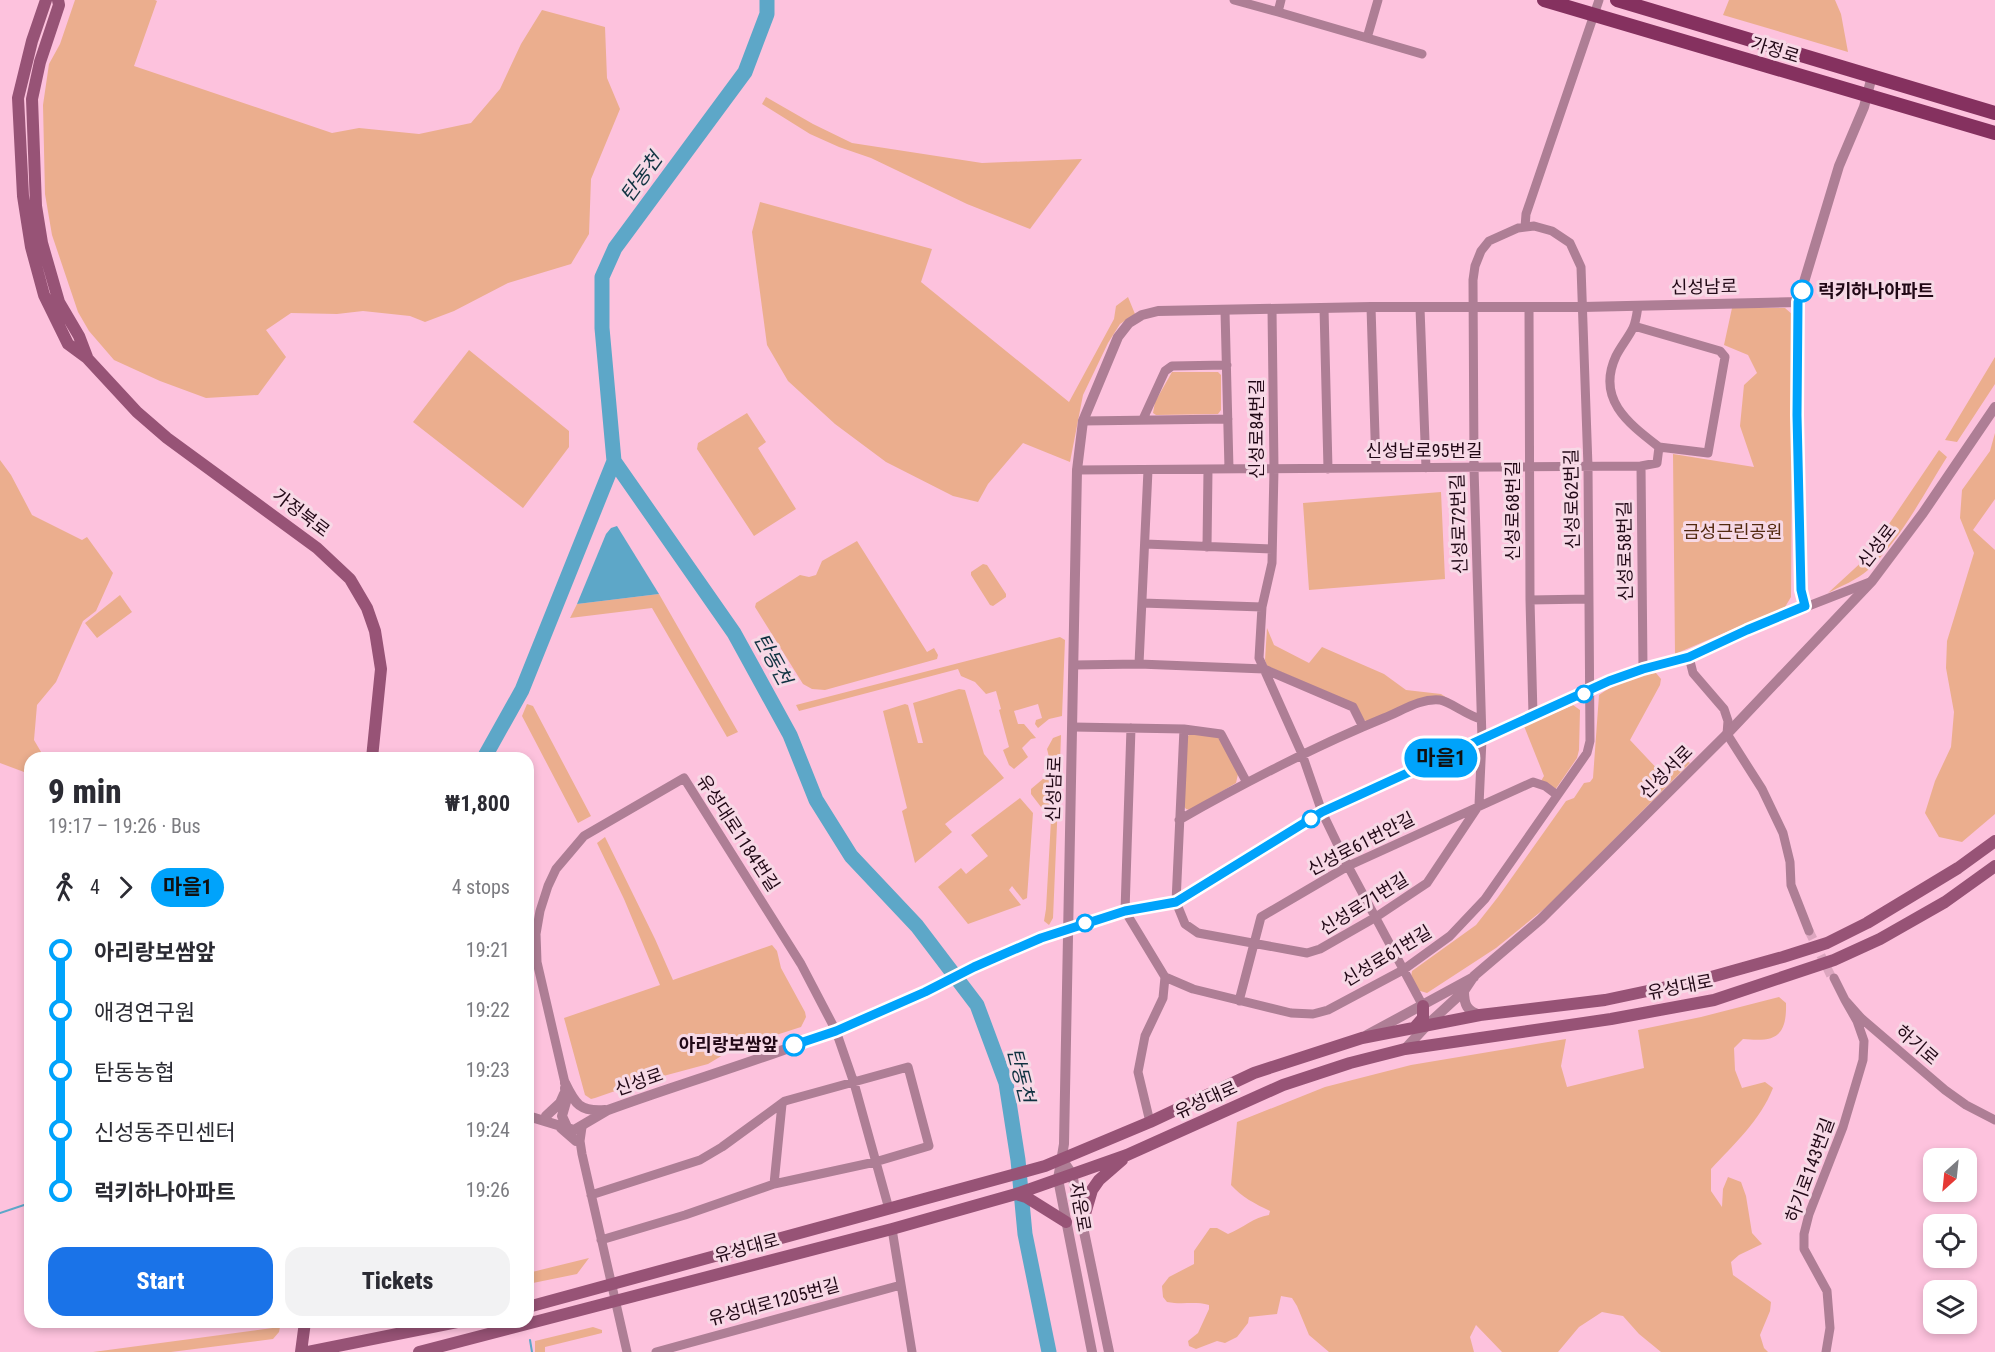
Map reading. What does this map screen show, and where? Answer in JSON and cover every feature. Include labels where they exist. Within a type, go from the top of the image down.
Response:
[{"type":"main road","name":"가정북로","points":[[46,0],[32,41],[18,98],[23,196],[31,247],[44,295],[68,344],[87,358],[116,390],[161,433],[317,548],[350,579],[367,608],[375,631],[381,669],[373,752]]},
{"type":"main road","name":"가정북로","points":[[58,0],[59,5],[40,62],[32,99],[36,206],[42,243],[59,302],[79,336],[87,358]]},
{"type":"main road","name":"가정로","points":[[1544,0],[1995,133]]},
{"type":"main road","name":"가정로","points":[[1617,0],[1995,113]]},
{"type":"main road","name":"유성대로","points":[[534,1305],[1045,1166],[1150,1122],[1254,1073],[1362,1038],[1480,1015],[1605,1000],[1704,979],[1827,943],[1867,923],[1958,868],[1995,841]]},
{"type":"main road","name":"유성대로","points":[[534,1322],[892,1229],[1016,1194],[1127,1155],[1283,1085],[1405,1049],[1611,1019],[1714,1000],[1834,960],[1880,939],[1945,902],[1995,866]]},
{"type":"main road","points":[[1421,1025],[1423,1006]]},
{"type":"main road","points":[[1082,1224],[1092,1190],[1099,1180],[1127,1155]]},
{"type":"main road","points":[[1016,1194],[1026,1197],[1066,1222]]},
{"type":"main road","points":[[301,1352],[304,1328]]},
{"type":"main road","points":[[308,1352],[428,1328]]},
{"type":"main road","name":"유성대로","points":[[419,1352],[512,1328]]},
{"type":"street","points":[[1234,0],[1422,54]]},
{"type":"street","points":[[1278,12],[1281,0]]},
{"type":"street","points":[[1367,38],[1378,0]]},
{"type":"street","points":[[1525,227],[1526,214],[1599,0]]},
{"type":"street","points":[[1805,606],[1801,590],[1797,448],[1798,302],[1839,166],[1872,75]]},
{"type":"street","points":[[1472,308],[1475,266],[1481,251],[1501,234],[1534,226],[1552,231],[1570,243],[1581,267],[1583,307]]},
{"type":"street","name":"신성남로","points":[[1062,1159],[1077,470],[1083,422],[1118,337],[1129,322],[1142,315],[1158,311],[1371,307],[1583,307],[1798,302]]},
{"type":"street","points":[[1634,326],[1720,351],[1725,357],[1708,453],[1659,447],[1624,418],[1614,402],[1610,370],[1634,326],[1638,306]]},
{"type":"street","points":[[1371,307],[1376,468]]},
{"type":"street","name":"신성로68번길","points":[[1529,307],[1530,600],[1533,715]]},
{"type":"street","name":"신성로62번길","points":[[1583,307],[1588,467],[1590,691]]},
{"type":"street","points":[[1324,308],[1328,469]]},
{"type":"street","points":[[1420,308],[1426,468]]},
{"type":"street","name":"신성로72번길","points":[[1472,308],[1482,739]]},
{"type":"street","name":"신성로84번길","points":[[1272,309],[1274,469],[1272,549],[1271,573],[1262,608],[1259,658],[1302,754],[1322,812],[1348,866],[1423,1006]]},
{"type":"street","points":[[1225,311],[1229,469]]},
{"type":"street","points":[[1143,419],[1166,371],[1172,366],[1227,365]]},
{"type":"street","name":"신성로","points":[[583,1125],[602,1112],[836,1031],[925,992],[974,967],[1067,928],[1125,911],[1176,902],[1322,812],[1609,681],[1689,657],[1747,630],[1872,581],[1923,513],[1995,407]]},
{"type":"street","points":[[1083,422],[1228,419]]},
{"type":"street","points":[[1641,466],[1657,463],[1659,447]]},
{"type":"street","name":"신성남로95번길","points":[[1077,470],[1641,466]]},
{"type":"street","name":"신성로58번길","points":[[1641,466],[1643,669]]},
{"type":"street","points":[[1139,664],[1148,470]]},
{"type":"street","points":[[1206,547],[1208,470]]},
{"type":"street","points":[[1145,544],[1272,549]]},
{"type":"street","name":"신성서로","points":[[1474,976],[1541,919],[1727,734],[1872,581]]},
{"type":"street","points":[[1530,600],[1589,599]]},
{"type":"street","points":[[1142,603],[1262,608]]},
{"type":"street","points":[[1689,657],[1693,673],[1724,709],[1728,721],[1727,734],[1762,789],[1784,833],[1790,862],[1791,885],[1809,931]]},
{"type":"street","points":[[1074,665],[1139,664],[1264,669],[1353,707],[1363,727]]},
{"type":"street","name":"신성로61번길","points":[[1165,977],[1193,989],[1239,1001],[1291,1013],[1312,1014],[1328,1010],[1403,970],[1450,936],[1485,899],[1587,753],[1590,741],[1590,691]]},
{"type":"street","points":[[1179,820],[1246,781],[1420,702],[1442,700],[1469,716],[1481,719]]},
{"type":"street","points":[[1073,727],[1184,729],[1221,734],[1246,781]]},
{"type":"street","points":[[1131,728],[1125,911],[1165,977],[1162,998],[1145,1036],[1138,1072],[1150,1122]]},
{"type":"street","points":[[1176,902],[1184,729]]},
{"type":"street","points":[[1479,806],[1482,739]]},
{"type":"street","name":"유성대로1184번길","points":[[566,1088],[537,962],[536,934],[548,886],[556,869],[584,836],[684,778],[801,964],[836,1031],[854,1083],[889,1209]]},
{"type":"street","name":"신성로61번안길","points":[[1239,1001],[1256,944],[1261,917],[1348,866],[1533,782],[1545,786],[1557,795]]},
{"type":"street","name":"신성로71번길","points":[[1176,902],[1185,924],[1198,933],[1307,953],[1320,950],[1427,883],[1479,806]]},
{"type":"street","points":[[1405,1049],[1421,1025],[1464,991],[1474,976]]},
{"type":"street","points":[[1362,1038],[1474,976]]},
{"type":"street","name":"하기로","points":[[1834,978],[1845,1000],[1861,1018],[1945,1090],[1965,1105],[1995,1120]]},
{"type":"street","points":[[1464,991],[1466,1006],[1471,1012],[1480,1015]]},
{"type":"street","name":"하기로143번길","points":[[1826,1352],[1830,1328],[1827,1291],[1804,1249],[1804,1234],[1809,1214],[1843,1126],[1863,1060],[1864,1041],[1857,1021],[1845,1000]]},
{"type":"street","points":[[591,1195],[700,1160],[722,1147],[785,1101],[908,1067],[929,1146],[875,1162],[774,1185],[601,1240]]},
{"type":"street","points":[[566,1088],[587,1116],[578,1141]]},
{"type":"street","points":[[566,1088],[562,1121],[578,1141],[582,1154],[627,1352]]},
{"type":"street","points":[[566,1088],[585,1105],[602,1112]]},
{"type":"street","points":[[540,1118],[560,1103],[566,1088]]},
{"type":"street","points":[[774,1185],[782,1104]]},
{"type":"street","points":[[540,1118],[580,1106],[602,1112]]},
{"type":"street","points":[[578,1141],[602,1112]]},
{"type":"street","points":[[540,1118],[569,1128],[583,1125]]},
{"type":"street","points":[[540,1118],[563,1129],[578,1141]]},
{"type":"street","name":"자운로","points":[[1062,1159],[1072,1174],[1109,1352]]},
{"type":"street","name":"자운로","points":[[1062,1159],[1053,1181],[1066,1222],[1092,1352]]},
{"type":"street","points":[[892,1229],[912,1352]]},
{"type":"street","name":"유성대로1205번길","points":[[656,1352],[901,1285]]},
{"type":"green space","points":[[75,0],[157,1],[134,66],[332,133],[359,128],[419,134],[471,123],[500,89],[521,44],[542,10],[605,27],[607,78],[620,109],[591,179],[589,234],[571,264],[508,283],[454,311],[425,322],[410,316],[363,311],[337,314],[291,313],[266,330],[286,357],[258,395],[206,398],[160,381],[114,360],[89,331],[78,312],[52,235],[45,194],[43,105],[49,64],[60,44]]},
{"type":"green space","points":[[1729,0],[1835,0],[1841,14],[1848,52],[1723,15]]},
{"type":"green space","points":[[766,97],[852,143],[982,163],[1082,159],[1030,229],[967,204],[871,158],[810,134],[762,104]]},
{"type":"green space","points":[[760,202],[932,249],[921,282],[1069,402],[1114,319],[1116,306],[1128,297],[1135,314],[1120,324],[1108,343],[1083,395],[1070,462],[1023,443],[988,484],[978,502],[953,496],[886,462],[835,424],[788,381],[767,345],[752,232]]},
{"type":"green space","name":"금성근린공원","points":[[1732,308],[1785,308],[1793,315],[1791,597],[1785,607],[1675,654],[1673,454],[1754,467],[1740,426],[1744,385],[1757,373],[1748,355],[1724,345]]},
{"type":"green space","points":[[469,350],[569,431],[569,447],[523,508],[413,422]]},
{"type":"green space","points":[[1995,357],[1995,384],[1957,442],[1945,440]]},
{"type":"green space","points":[[1172,372],[1218,372],[1221,375],[1221,410],[1218,414],[1156,415],[1153,413],[1155,402]]},
{"type":"green space","points":[[747,413],[766,442],[758,448],[796,509],[754,536],[697,449],[698,443]]},
{"type":"green space","points":[[1995,433],[1995,499],[1973,530],[1995,550],[1995,814],[1962,842],[1939,837],[1925,813],[1935,781],[1951,747],[1954,712],[1946,668],[1947,641],[1974,553],[1960,518],[1962,490],[1990,451]]},
{"type":"green space","points":[[1939,450],[1947,457],[1911,516],[1890,545],[1864,574],[1828,593],[1866,558]]},
{"type":"green space","points":[[0,460],[11,475],[32,515],[82,540],[87,537],[113,573],[96,611],[83,621],[56,682],[37,705],[34,740],[41,752],[24,752],[24,772],[0,763]]},
{"type":"green space","points":[[1441,492],[1445,579],[1309,590],[1303,503]]},
{"type":"green space","points":[[857,541],[927,652],[934,648],[938,655],[937,659],[825,690],[812,689],[803,684],[755,607],[756,603],[800,575],[809,577],[816,575],[822,561]]},
{"type":"green space","points":[[983,564],[987,565],[1006,594],[1006,597],[993,606],[990,605],[971,575],[971,572]]},
{"type":"green space","points":[[659,594],[738,732],[727,737],[652,608],[570,618],[577,604]]},
{"type":"green space","points":[[120,595],[132,612],[97,638],[85,623]]},
{"type":"green space","points":[[1267,628],[1274,645],[1309,663],[1322,647],[1384,674],[1406,690],[1441,694],[1461,707],[1441,698],[1368,722],[1362,719],[1355,704],[1267,666],[1265,660]]},
{"type":"green space","points":[[1060,637],[1065,640],[1062,716],[1049,719],[1038,728],[1035,724],[1036,720],[1042,718],[1038,704],[1014,711],[1018,724],[1024,724],[1036,738],[1031,739],[1022,748],[1028,757],[1014,769],[1009,765],[1003,750],[1009,747],[996,691],[986,694],[975,682],[961,676],[958,669],[799,711],[796,705]]},
{"type":"green space","points":[[1656,673],[1661,679],[1660,685],[1630,740],[1663,775],[1683,758],[1690,763],[1549,905],[1496,948],[1427,993],[1417,990],[1411,977],[1412,971],[1476,925],[1566,801],[1574,798],[1584,783],[1590,782],[1593,778],[1599,695],[1626,681]]},
{"type":"green space","points":[[959,689],[965,690],[984,754],[1004,778],[945,824],[952,832],[915,863],[902,811],[907,808],[883,711],[908,705],[918,743],[923,743],[913,703]]},
{"type":"green space","points":[[527,704],[533,706],[591,816],[578,823],[522,716]]},
{"type":"green space","points":[[1573,705],[1580,710],[1579,750],[1577,758],[1555,790],[1541,781],[1544,776],[1524,726]]},
{"type":"green space","points":[[1191,733],[1219,737],[1238,774],[1236,783],[1190,810],[1183,805],[1186,738]]},
{"type":"green space","points":[[1061,735],[1060,763],[1049,757],[1047,749],[1053,738]]},
{"type":"green space","points":[[1050,773],[1059,778],[1053,918],[1049,925],[1044,921],[1051,820],[1031,794],[1031,789]]},
{"type":"green space","points":[[1020,798],[1033,813],[1027,898],[1023,900],[1012,886],[1009,890],[1021,905],[968,924],[938,887],[961,868],[966,874],[988,856],[971,835]]},
{"type":"green space","points":[[605,837],[673,980],[772,945],[777,951],[781,968],[805,1012],[806,1017],[801,1027],[733,1049],[708,1064],[641,1082],[595,1098],[591,1099],[585,1095],[564,1018],[660,985],[624,899],[597,843]]},
{"type":"green space","points":[[1779,997],[1786,1003],[1786,1015],[1781,1031],[1763,1040],[1743,1039],[1734,1048],[1735,1070],[1742,1088],[1765,1082],[1773,1088],[1754,1122],[1711,1169],[1711,1191],[1722,1207],[1723,1189],[1728,1177],[1741,1182],[1746,1196],[1752,1233],[1762,1244],[1739,1255],[1731,1262],[1733,1275],[1771,1302],[1770,1311],[1760,1335],[1764,1348],[1768,1352],[1661,1352],[1639,1334],[1623,1316],[1602,1312],[1579,1327],[1558,1352],[1502,1352],[1476,1325],[1470,1337],[1474,1352],[1329,1352],[1309,1335],[1292,1298],[1281,1296],[1277,1314],[1249,1317],[1248,1323],[1237,1337],[1225,1343],[1217,1341],[1196,1349],[1189,1346],[1188,1341],[1198,1333],[1209,1305],[1167,1302],[1163,1297],[1162,1286],[1169,1277],[1194,1264],[1194,1251],[1210,1228],[1217,1228],[1228,1234],[1258,1218],[1269,1215],[1270,1211],[1249,1200],[1231,1185],[1237,1122],[1325,1087],[1411,1065],[1566,1039],[1561,1066],[1567,1087],[1644,1068],[1638,1030]]},
{"type":"green space","points":[[589,1258],[577,1274],[534,1283],[534,1272]]},
{"type":"green space","points":[[593,1327],[602,1330],[602,1333],[545,1347],[545,1352],[535,1352],[535,1341]]},
{"type":"green space","points":[[280,1328],[273,1339],[171,1352],[93,1352]]},
{"type":"water","points":[[617,526],[659,594],[577,604],[606,534],[611,528]]},
{"type":"waterway","name":"탄동천","points":[[767,0],[767,14],[745,72],[615,248],[602,277],[602,328],[614,461],[734,633],[790,735],[816,800],[851,856],[917,926],[977,1005],[1006,1083],[1018,1160],[1025,1234],[1049,1352]]},
{"type":"waterway","points":[[487,752],[522,690],[614,461]]},
{"type":"waterway","points":[[0,1213],[24,1205]]},
{"type":"waterway","points":[[530,1340],[532,1352]]},
{"type":"tunnel","points":[[1809,931],[1834,978]]},
{"type":"bus line","name":"마을1","points":[[794,1045],[836,1031],[925,992],[974,967],[1067,928],[1125,911],[1176,902],[1322,812],[1609,681],[1658,664],[1689,657],[1805,606],[1801,590],[1797,415],[1798,302],[1802,291]]},
{"type":"place","name":"럭키하나아파트","points":[[1802,291]]},
{"type":"place","name":"아리랑보쌈앞","points":[[794,1045]]}]
